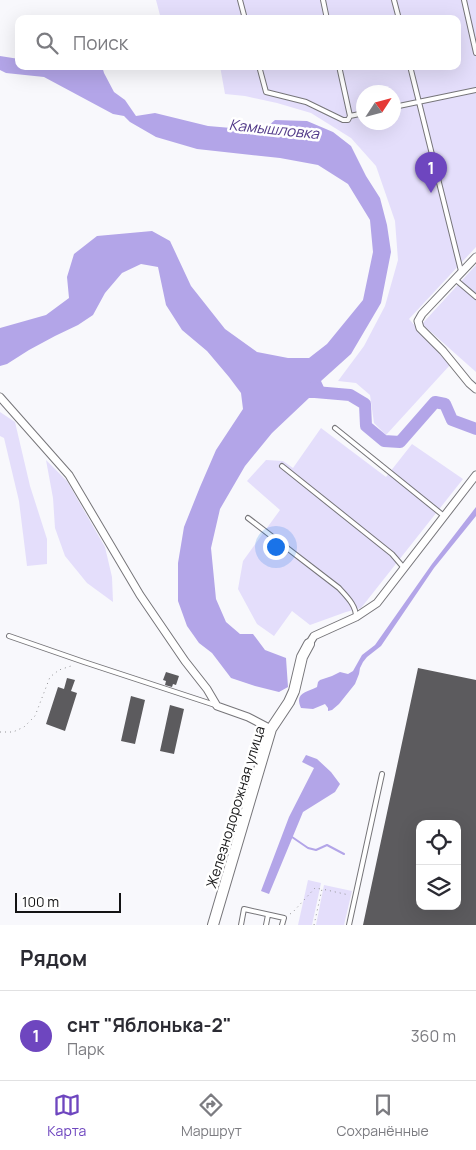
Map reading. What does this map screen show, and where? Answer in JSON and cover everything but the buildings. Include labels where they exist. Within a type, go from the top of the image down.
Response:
[{"type":"street","points":[[476,258],[422,314],[418,321],[420,328],[476,389]]},
{"type":"street","points":[[0,397],[69,475],[140,595],[218,706],[248,717],[271,729]]},
{"type":"street","points":[[308,644],[314,636],[356,617],[378,603],[476,475]]},
{"type":"street","name":"Железнодорожная улица","points":[[213,925],[271,729],[294,692],[302,657],[308,644]]},
{"type":"lane","points":[[240,0],[244,15]]},
{"type":"lane","points":[[323,0],[326,15]]},
{"type":"lane","points":[[394,0],[398,15]]},
{"type":"lane","points":[[464,0],[476,53]]},
{"type":"lane","points":[[260,70],[266,92],[306,102],[343,120],[348,120],[350,116],[356,115]]},
{"type":"lane","points":[[339,70],[350,116]]},
{"type":"lane","points":[[411,70],[459,277],[476,297]]},
{"type":"lane","points":[[401,106],[476,90]]},
{"type":"lane","points":[[335,428],[444,516]]},
{"type":"lane","points":[[282,466],[392,554],[404,568]]},
{"type":"lane","points":[[248,518],[339,588],[350,600],[356,611],[356,617]]},
{"type":"lane","points":[[9,636],[218,706]]},
{"type":"lane","points":[[349,925],[382,774]]},
{"type":"lane","points":[[241,925],[244,909],[284,918],[282,925]]},
{"type":"lane","points":[[266,925],[268,915]]},
{"type":"path","points":[[0,732],[13,732],[24,727],[35,716],[50,677],[58,670],[84,662]]},
{"type":"path","points":[[284,918],[294,912],[315,888],[355,896]]},
{"type":"path","points":[[314,925],[322,889]]},
{"type":"shaded area","points":[[156,0],[476,0],[476,247],[409,319],[450,365],[386,435],[374,423],[370,395],[356,383],[338,381],[364,346],[385,306],[398,260],[395,221],[376,166],[351,138],[311,113],[245,96],[225,94],[221,70],[461,70],[461,15],[160,15]]},
{"type":"shaded area","points":[[476,265],[476,372],[422,324]]},
{"type":"shaded area","points":[[0,412],[15,422],[30,486],[47,539],[47,564],[27,566],[19,501],[4,438],[0,436]]},
{"type":"shaded area","points":[[321,428],[386,477],[412,444],[463,479],[361,608],[310,625],[292,611],[274,636],[257,624],[238,589],[243,561],[280,510],[247,481],[266,460],[283,461],[293,468]]},
{"type":"shaded area","points":[[46,460],[67,481],[105,547],[112,577],[113,602],[87,583],[65,556],[55,528],[53,498]]},
{"type":"shaded area","points":[[308,880],[321,883],[312,925],[298,925]]},
{"type":"shaded area","points":[[324,885],[352,891],[344,925],[316,925]]},
{"type":"water","points":[[0,56],[15,58],[15,70],[103,70],[114,92],[125,100],[136,116],[155,113],[208,126],[243,129],[268,126],[275,120],[307,121],[333,132],[351,146],[366,176],[380,198],[391,252],[381,303],[351,354],[321,381],[327,398],[309,398],[272,433],[245,466],[220,509],[211,548],[216,599],[226,622],[240,634],[253,634],[265,650],[286,658],[288,687],[279,692],[231,678],[212,653],[199,643],[187,626],[178,601],[178,563],[184,527],[216,450],[243,409],[241,393],[207,351],[182,330],[166,305],[158,267],[141,264],[122,273],[105,293],[93,315],[7,364],[0,366],[0,328],[46,315],[69,298],[67,277],[74,254],[97,236],[152,231],[170,241],[191,286],[225,329],[257,352],[288,358],[309,358],[327,344],[363,300],[373,252],[370,220],[348,184],[318,165],[280,158],[197,149],[156,137],[130,122],[124,116],[113,114],[44,77],[6,73],[0,70]]},
{"type":"water","points":[[476,507],[476,516],[434,568],[381,646],[363,662],[355,684],[339,704],[328,711],[325,704],[313,709],[301,708],[299,703],[300,696],[317,687],[320,680],[340,672],[348,674],[353,671],[362,655],[375,645],[432,564]]},
{"type":"water","points":[[306,755],[317,759],[331,772],[340,784],[335,792],[303,812],[269,894],[261,891],[289,817],[314,768],[302,762]]},
{"type":"waterway","name":"Камышловка","points":[[314,387],[315,392],[350,395],[365,404],[366,426],[384,441],[400,442],[435,402],[445,404],[452,420],[476,429]]},
{"type":"waterway","points":[[292,837],[308,848],[316,850],[327,845],[344,854]]},
{"type":"place","name":"снт \"Яблонька-2\"","points":[[431,193]]}]
